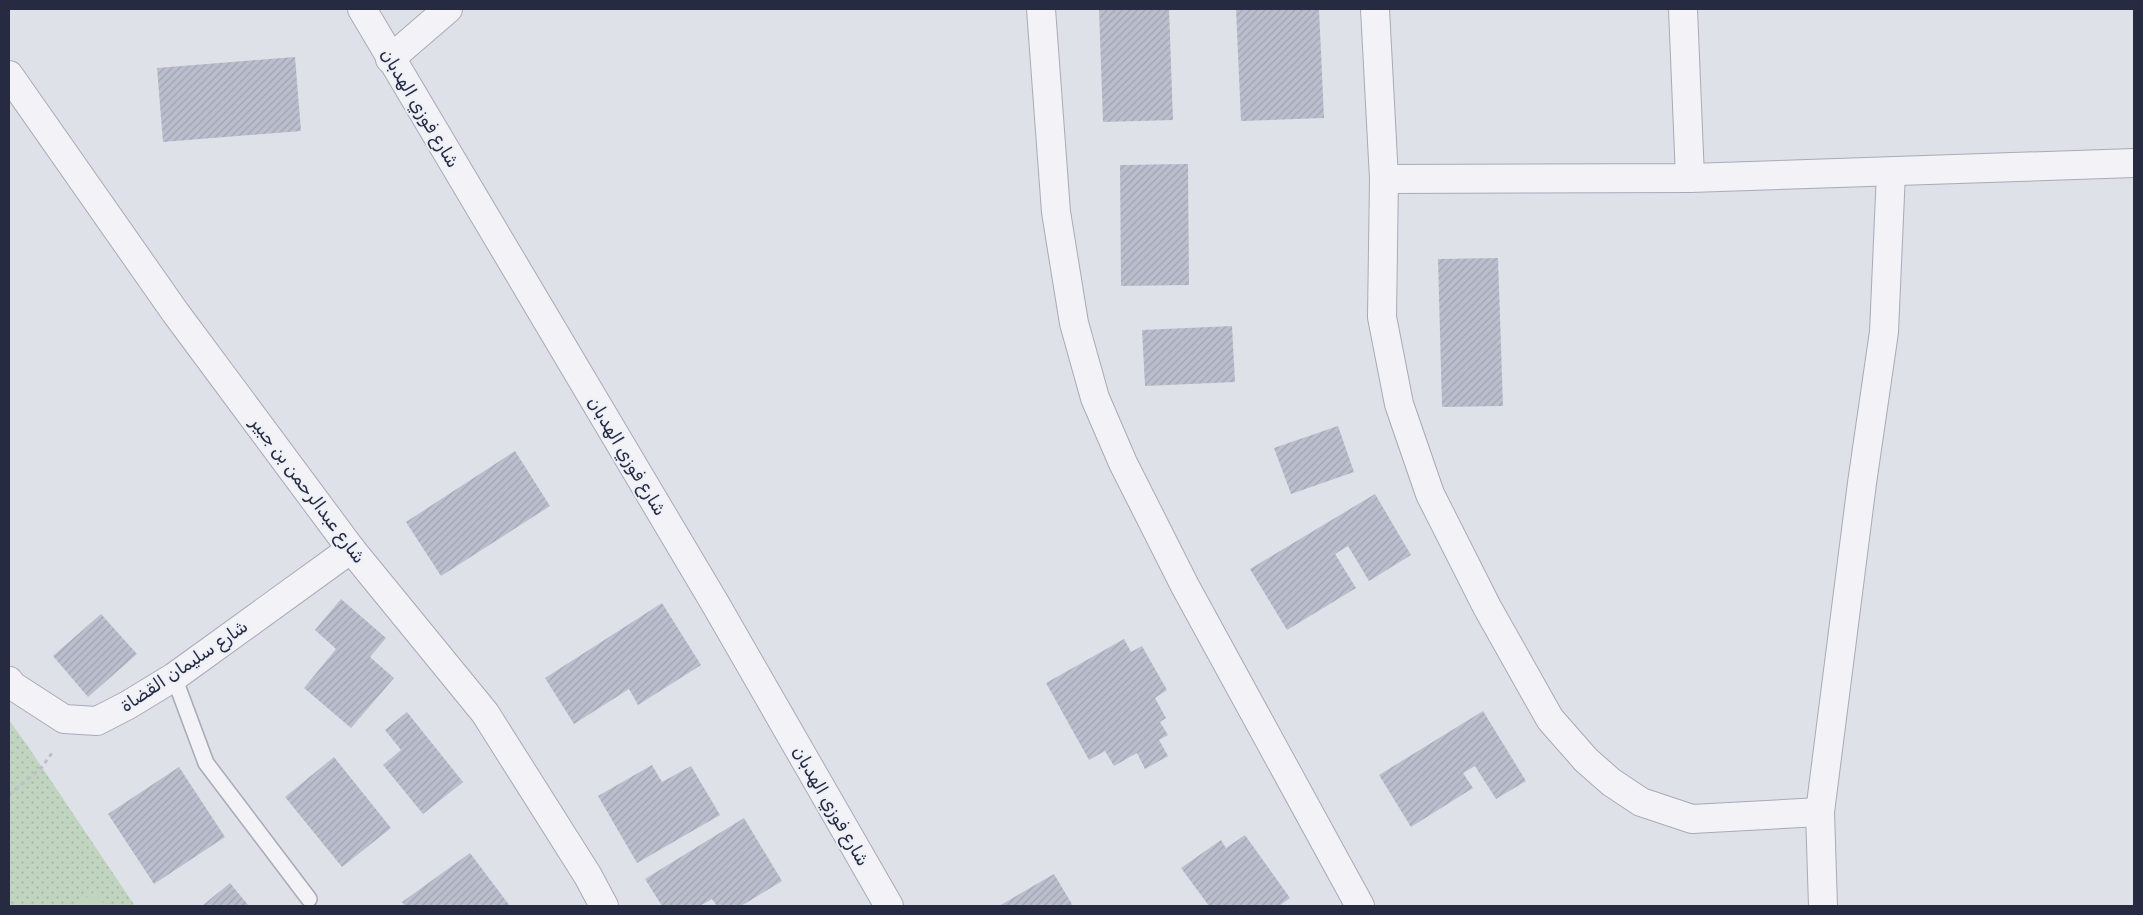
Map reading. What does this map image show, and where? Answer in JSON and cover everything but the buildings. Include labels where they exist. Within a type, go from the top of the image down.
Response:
[{"type":"street","name":"شارع فوزي الهدبان","points":[[362,9],[716,606],[881,904]]},
{"type":"street","points":[[390,59],[448,9]]},
{"type":"street","points":[[1041,9],[1056,212],[1074,323],[1095,398],[1123,463],[1185,586],[1360,906]]},
{"type":"street","points":[[1375,9],[1384,179],[1382,317],[1399,404],[1430,494],[1487,607],[1550,719],[1586,760],[1612,782],[1641,802],[1692,819],[1820,812]]},
{"type":"street","points":[[1683,9],[1690,178]]},
{"type":"street","name":"شارع عبدالرحمن بن جبير","points":[[9,75],[18,107],[175,312],[352,549],[485,712],[588,876],[604,906]]},
{"type":"street","points":[[1384,179],[1690,178],[2134,162]]},
{"type":"street","points":[[1823,906],[1820,812],[1862,483],[1884,332],[1891,172]]},
{"type":"street","name":"شارع سليمان القضاة","points":[[9,681],[13,686],[64,719],[97,721],[174,677],[352,549]]},
{"type":"lane","points":[[174,677],[206,763],[309,899]]},
{"type":"path","points":[[9,795],[50,758],[58,744],[64,719]]},
{"type":"green space","points":[[9,720],[27,745],[135,906],[9,906]]},
{"type":"green space","points":[[94,892],[106,906],[76,906]]}]
